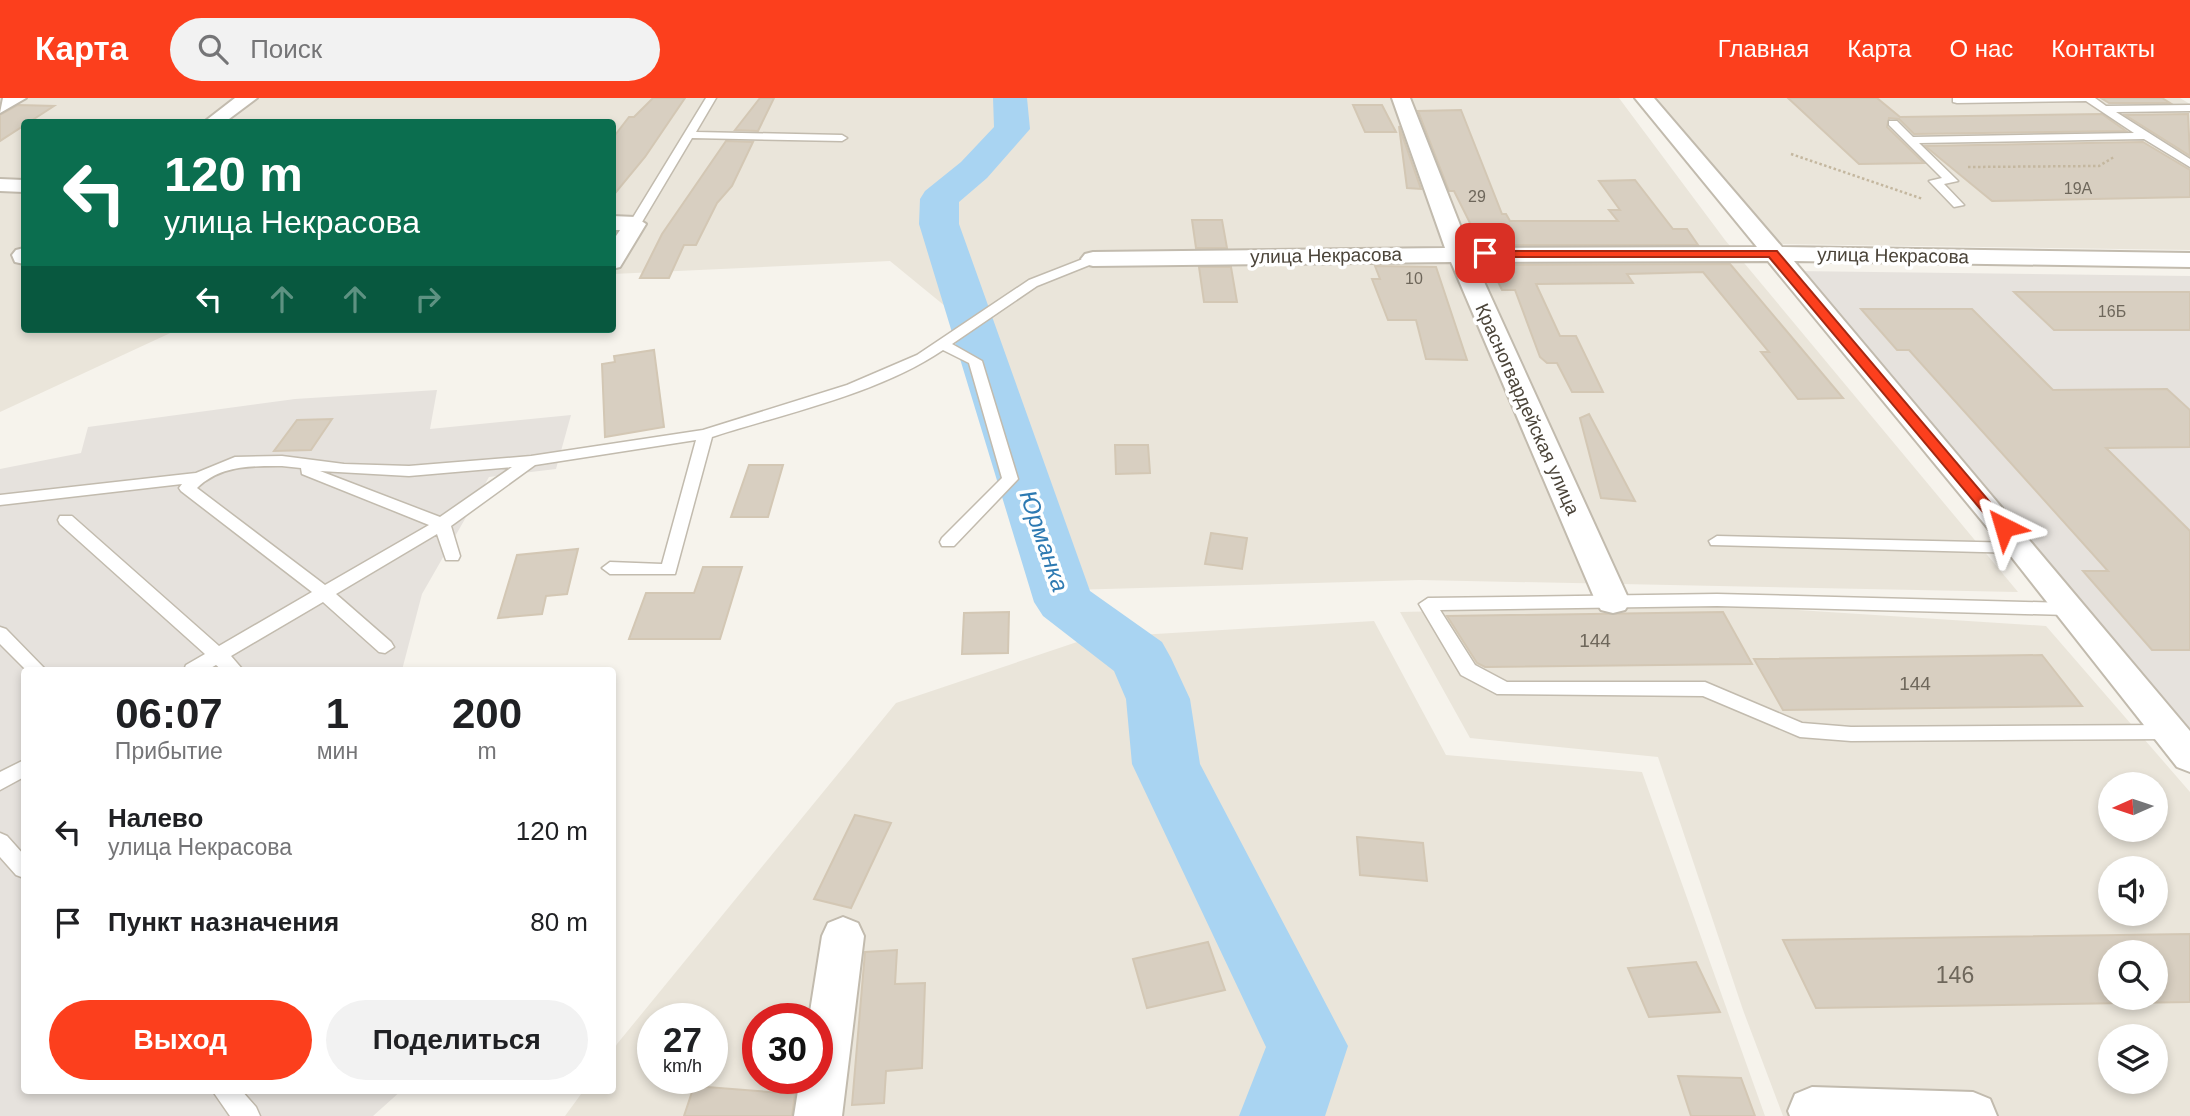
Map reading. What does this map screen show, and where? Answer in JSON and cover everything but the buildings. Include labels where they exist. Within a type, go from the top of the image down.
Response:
[{"type":"street","points":[[0,107],[17,98]]},
{"type":"street","points":[[217,119],[248,98]]},
{"type":"street","name":"Красногвардейская улица","points":[[1401,98],[1459,253],[1614,602]]},
{"type":"street","points":[[1644,98],[2021,548],[2190,757]]},
{"type":"street","points":[[0,185],[21,186]]},
{"type":"street","points":[[616,249],[624,224]]},
{"type":"street","name":"улица Некрасова","points":[[1093,259],[1459,253],[1773,253],[2190,260]]},
{"type":"street","points":[[818,1116],[844,936]]},
{"type":"street","points":[[1813,1114],[1973,1116]]},
{"type":"lane","points":[[624,224],[688,135],[710,98]]},
{"type":"lane","points":[[1957,100],[2088,98],[2190,164]]},
{"type":"lane","points":[[2104,109],[2190,107]]},
{"type":"lane","points":[[1893,123],[1952,181],[1934,181],[1958,205]]},
{"type":"lane","points":[[688,135],[842,138]]},
{"type":"lane","points":[[1910,139],[2146,136]]},
{"type":"lane","points":[[0,500],[199,477],[234,462],[282,461],[344,469],[408,471],[531,461],[705,434],[852,388],[922,358],[1033,283],[1093,259]]},
{"type":"lane","points":[[948,342],[975,361],[1010,479],[948,542]]},
{"type":"lane","points":[[610,568],[669,570],[705,434]]},
{"type":"lane","points":[[282,461],[442,524]]},
{"type":"lane","points":[[198,667],[442,524],[531,461]]},
{"type":"lane","points":[[199,477],[187,488],[324,593],[385,647]]},
{"type":"lane","points":[[65,520],[230,667]]},
{"type":"lane","points":[[442,524],[452,556]]},
{"type":"lane","points":[[1717,541],[2021,548]]},
{"type":"lane","points":[[2068,609],[1730,601],[1428,604],[1468,670],[1504,689],[1705,689],[1800,730],[1851,734],[2171,732]]},
{"type":"lane","points":[[0,633],[34,667]]},
{"type":"lane","points":[[0,782],[21,770]]},
{"type":"lane","points":[[0,842],[21,866]]},
{"type":"lane","points":[[228,1094],[247,1116]]},
{"type":"path","points":[[1791,154],[1928,201]]},
{"type":"path","points":[[1939,167],[2099,166]]},
{"type":"shaded area","points":[[0,98],[1619,98],[1725,240],[2018,592],[1419,580],[1070,590],[984,338],[890,261],[616,274],[616,119],[21,119],[21,333],[170,333],[0,412]]},
{"type":"shaded area","points":[[1655,98],[2180,98],[2190,104],[2190,250],[1778,244]]},
{"type":"shaded area","points":[[1795,271],[2190,276],[2190,730]]},
{"type":"shaded area","points":[[437,390],[430,429],[571,415],[556,469],[489,477],[422,594],[403,667],[21,667],[21,1094],[398,1094],[373,1116],[0,1116],[0,469],[81,453],[88,427],[295,399]]},
{"type":"shaded area","points":[[1718,605],[2046,626],[2190,792],[2190,1116],[1783,1116],[1743,1010],[1658,757],[1470,738],[1400,612]]},
{"type":"shaded area","points":[[1374,621],[1446,755],[1642,772],[1765,1116],[565,1116],[581,1094],[616,1094],[616,1046],[637,1020],[637,1094],[728,1094],[728,1003],[651,1003],[896,703],[1089,638]]},
{"type":"waterway","name":"Юрманка","points":[[1010,98],[1012,129],[974,170],[939,199],[939,224],[1064,602],[1140,658],[1158,699],[1166,764],[1307,1046],[1282,1116]]},
{"type":"route","points":[[1485,253],[1773,253],[2004,527]]}]
